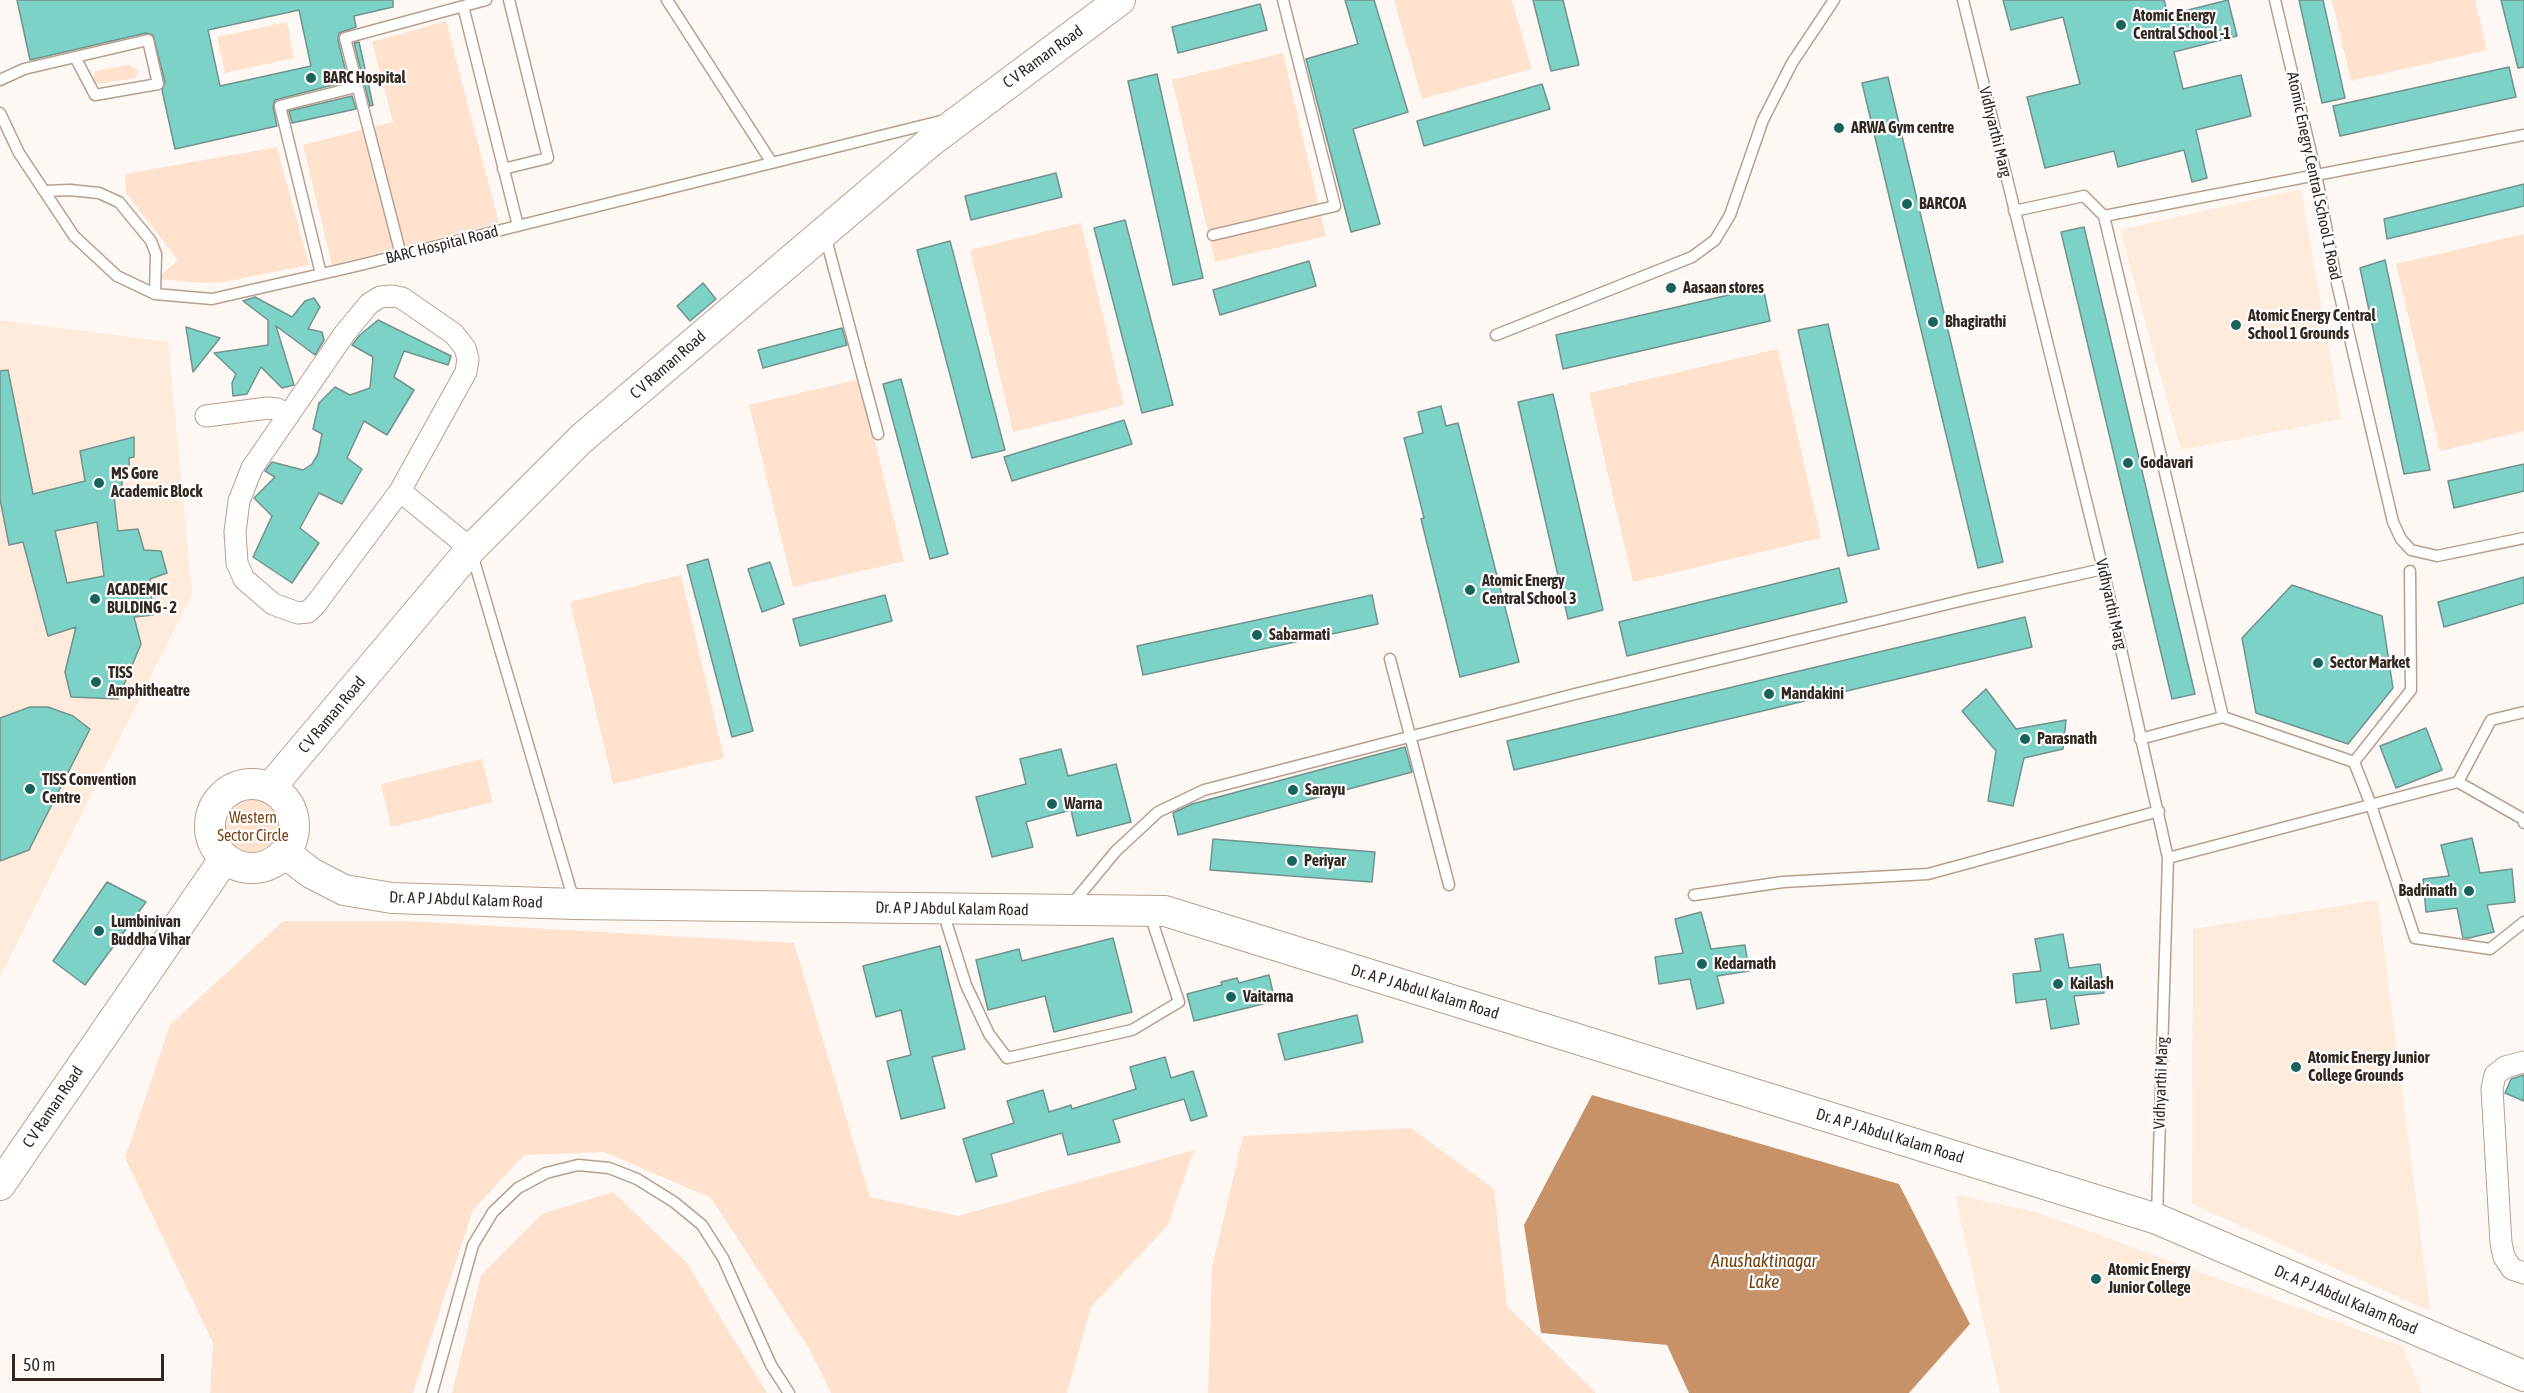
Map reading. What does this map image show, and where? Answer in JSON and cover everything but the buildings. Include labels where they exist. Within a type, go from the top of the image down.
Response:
[{"type":"street","name":"C V Raman Road","points":[[270,788],[471,549],[581,439],[964,115],[1116,2]]},
{"type":"street","points":[[380,297],[402,298],[454,334],[465,348],[468,359],[466,372],[400,491],[316,604],[308,612],[298,613],[273,604],[244,579],[237,563],[236,532],[239,501],[252,468],[289,415],[345,333],[369,303],[380,297]]},
{"type":"street","points":[[206,416],[268,408],[277,409],[289,415]]},
{"type":"street","points":[[400,491],[471,549]]},
{"type":"street","points":[[249,784],[270,788],[280,793],[292,811],[294,833],[285,853],[277,860],[256,868],[245,867],[225,858],[218,850],[210,830],[211,818],[220,799],[228,791],[249,784]]},
{"type":"street","name":"Dr. A P J Abdul Kalam Road","points":[[285,853],[311,873],[344,890],[392,898],[575,904],[1165,911],[2157,1219],[2524,1376]]},
{"type":"street","name":"C V Raman Road","points":[[2,1181],[225,858]]},
{"type":"street","points":[[2524,1062],[2505,1067],[2494,1075],[2492,1089],[2501,1243],[2504,1257],[2512,1269],[2524,1273]]},
{"type":"lane","points":[[401,255],[345,38],[486,0]]},
{"type":"lane","points":[[503,169],[548,158],[509,0]]},
{"type":"lane","points":[[667,0],[772,163]]},
{"type":"lane","points":[[1213,235],[1335,206],[1283,0]]},
{"type":"lane","points":[[1496,335],[1692,257],[1715,240],[1730,215],[1768,111],[1792,63],[1834,0]]},
{"type":"lane","name":"Vidhyarthi Marg","points":[[1964,0],[2103,569],[2168,858],[2157,1219]]},
{"type":"lane","name":"Atomic Enegry Central School 1 Road","points":[[2275,0],[2316,174],[2336,279],[2393,522],[2401,540],[2411,550],[2437,556],[2524,538]]},
{"type":"lane","points":[[463,6],[518,226]]},
{"type":"lane","points":[[0,80],[24,69],[75,57],[148,40],[158,84],[95,96],[75,57]]},
{"type":"lane","points":[[321,274],[280,106],[356,87]]},
{"type":"lane","name":"BARC Hospital Road","points":[[0,113],[19,153],[74,237],[117,276],[155,294],[212,299],[401,255],[964,115]]},
{"type":"lane","points":[[2104,216],[2524,135]]},
{"type":"lane","points":[[44,191],[70,189],[99,193],[119,202],[151,241],[156,254],[155,294]]},
{"type":"lane","points":[[2014,211],[2084,196],[2104,216],[2223,717]]},
{"type":"lane","points":[[824,232],[878,434]]},
{"type":"lane","points":[[471,549],[575,904]]},
{"type":"lane","points":[[1067,911],[1116,851],[1158,812],[1204,790],[1575,694],[1968,598],[2103,569]]},
{"type":"lane","points":[[2354,762],[2410,690],[2410,571]]},
{"type":"lane","points":[[1390,658],[1449,885]]},
{"type":"lane","points":[[2458,782],[2491,720],[2524,712]]},
{"type":"lane","points":[[2140,740],[2223,717],[2354,762],[2371,805],[2415,938],[2490,949],[2524,921]]},
{"type":"lane","points":[[2168,858],[2458,782],[2523,819],[2524,822]]},
{"type":"lane","points":[[1694,895],[1783,882],[1928,874],[2159,811]]},
{"type":"lane","points":[[942,909],[966,985],[989,1034],[1007,1058],[1132,1030],[1179,1002],[1148,911]]},
{"type":"lane","points":[[432,1393],[473,1245],[493,1212],[518,1188],[546,1173],[578,1164],[609,1168],[637,1179],[674,1202],[702,1225],[723,1258],[771,1365],[789,1393]]},
{"type":"shaded area","name":"Atomic Energy Central School 1 Grounds","points":[[2301,189],[2341,419],[2181,450],[2120,230]]},
{"type":"shaded area","points":[[0,320],[168,342],[192,594],[0,977]]},
{"type":"shaded area","name":"Atomic Energy Junior College Grounds","points":[[2378,900],[2430,1311],[2192,1204],[2193,929]]},
{"type":"shaded area","name":"Atomic Energy Junior College","points":[[1955,1195],[2036,1212],[2402,1346],[2422,1393],[2000,1393]]},
{"type":"green space","points":[[1394,0],[1512,0],[1532,69],[1422,99]]},
{"type":"green space","points":[[2332,0],[2475,0],[2487,50],[2351,81]]},
{"type":"green space","points":[[446,21],[499,223],[332,265],[303,145],[393,122],[372,42]]},
{"type":"green space","points":[[287,22],[294,58],[225,73],[217,37]]},
{"type":"green space","points":[[1283,53],[1326,236],[1215,262],[1172,80]]},
{"type":"green space","points":[[128,65],[138,70],[136,78],[98,84],[93,79],[95,71]]},
{"type":"green space","points":[[277,147],[309,265],[223,282],[157,279],[178,260],[126,193],[125,174]]},
{"type":"green space","points":[[1081,223],[1124,405],[1013,432],[970,250]]},
{"type":"green space","points":[[2524,234],[2524,431],[2440,451],[2396,264]]},
{"type":"green space","points":[[1778,349],[1821,538],[1633,582],[1589,393]]},
{"type":"green space","points":[[860,379],[904,561],[793,587],[749,405]]},
{"type":"green space","points":[[681,575],[724,758],[613,784],[570,602]]},
{"type":"green space","points":[[482,759],[493,802],[391,827],[381,784]]},
{"type":"green space","name":"Western Sector Circle","points":[[253,800],[263,802],[272,808],[278,817],[280,827],[278,837],[272,846],[263,852],[253,854],[243,852],[234,846],[228,837],[226,827],[228,817],[234,808],[243,802]]},
{"type":"green space","points":[[283,921],[406,921],[794,943],[870,1197],[958,1216],[1194,1150],[1168,1225],[1091,1307],[1067,1393],[831,1393],[809,1348],[711,1198],[604,1152],[524,1155],[473,1210],[413,1393],[210,1393],[213,1343],[125,1158],[170,1025]]},
{"type":"green space","points":[[1411,1128],[1494,1189],[1507,1306],[1596,1393],[1208,1393],[1212,1268],[1243,1136]]},
{"type":"green space","points":[[613,1192],[686,1262],[767,1393],[452,1393],[481,1275],[542,1214]]},
{"type":"water","name":"Anushaktinagar Lake","points":[[1592,1095],[1899,1184],[1970,1324],[1909,1393],[1689,1393],[1667,1345],[1541,1333],[1524,1225]]},
{"type":"place","name":"Atomic Energy Central School -1","points":[[2121,25]]},
{"type":"place","name":"BARC Hospital","points":[[311,78]]},
{"type":"place","name":"ARWA Gym centre","points":[[1839,128]]},
{"type":"place","name":"BARCOA","points":[[1907,204]]},
{"type":"place","name":"Aasaan stores","points":[[1671,288]]},
{"type":"place","name":"Bhagirathi","points":[[1933,322]]},
{"type":"place","name":"Atomic Energy Central School 1 Grounds","points":[[2236,325]]},
{"type":"place","name":"Godavari","points":[[2128,463]]},
{"type":"place","name":"MS Gore Academic Block","points":[[99,483]]},
{"type":"place","name":"Atomic Energy Central School 3","points":[[1470,590]]},
{"type":"place","name":"ACADEMIC BULDING - 2","points":[[95,599]]},
{"type":"place","name":"Sabarmati","points":[[1257,635]]},
{"type":"place","name":"Sector Market","points":[[2318,663]]},
{"type":"place","name":"TISS Amphitheatre","points":[[96,682]]},
{"type":"place","name":"Mandakini","points":[[1769,694]]},
{"type":"place","name":"Parasnath","points":[[2025,739]]},
{"type":"place","name":"TISS Convention Centre","points":[[30,789]]},
{"type":"place","name":"Sarayu","points":[[1293,790]]},
{"type":"place","name":"Warna","points":[[1052,804]]},
{"type":"place","name":"Periyar","points":[[1292,861]]},
{"type":"place","name":"Badrinath","points":[[2469,891]]},
{"type":"place","name":"Lumbinivan Buddha Vihar","points":[[99,931]]},
{"type":"place","name":"Kedarnath","points":[[1702,964]]},
{"type":"place","name":"Kailash","points":[[2058,984]]},
{"type":"place","name":"Vaitarna","points":[[1231,997]]},
{"type":"place","name":"Atomic Energy Junior College Grounds","points":[[2296,1067]]},
{"type":"place","name":"Atomic Energy Junior College","points":[[2096,1279]]}]
